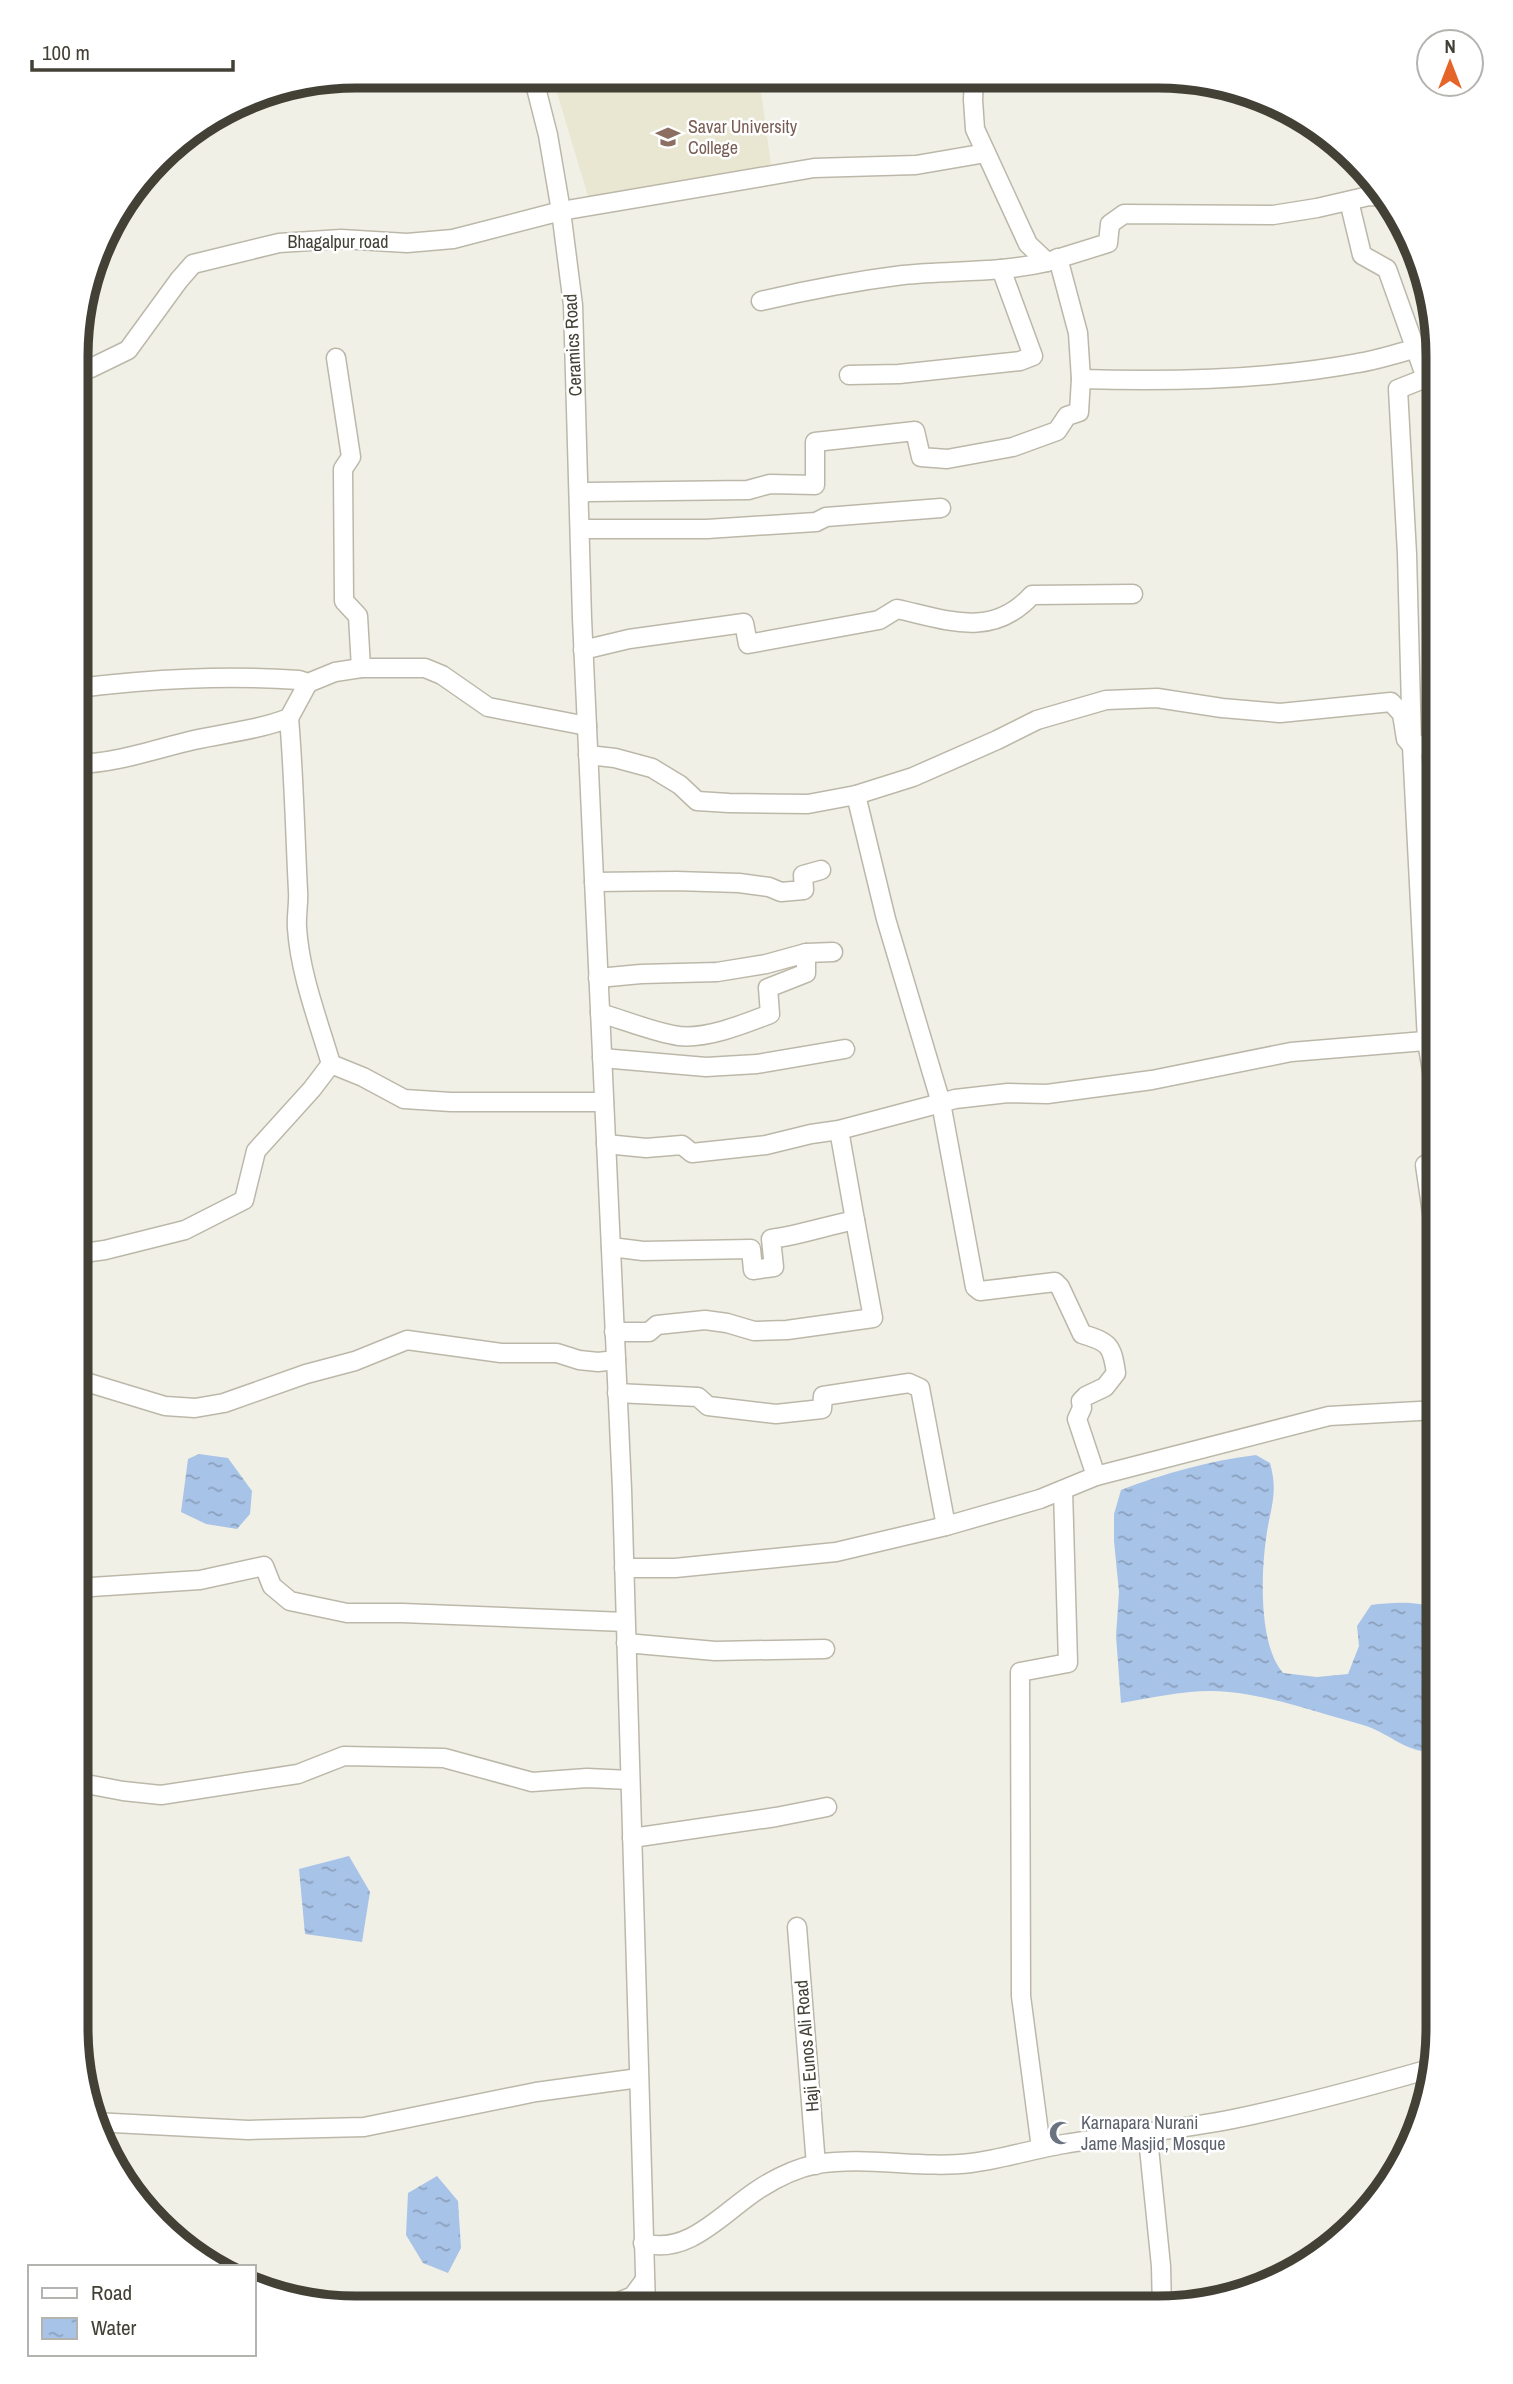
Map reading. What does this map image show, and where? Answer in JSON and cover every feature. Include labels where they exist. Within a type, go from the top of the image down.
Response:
[{"type":"street","name":"Ceramics Road","points":[[536,88],[548,135],[573,304],[583,650],[624,1568],[646,2296]]},
{"type":"street","points":[[579,495],[588,492],[615,494],[748,490],[770,484],[815,485],[815,442],[915,431],[921,457],[947,459],[1013,446],[1057,431],[1067,416],[1079,412],[1079,333],[1053,260],[1028,244],[975,129],[974,88]]},
{"type":"street","name":"Bhagalpur road","points":[[88,368],[128,350],[193,264],[279,243],[341,239],[407,243],[453,239],[561,211],[814,168],[916,165],[986,153]]},
{"type":"street","points":[[761,300],[830,285],[904,275],[1020,268],[1108,243],[1110,224],[1124,214],[1273,215],[1373,196]]},
{"type":"street","points":[[1349,201],[1362,255],[1387,269],[1415,349],[1426,366]]},
{"type":"street","points":[[849,375],[1020,361],[1033,356],[1001,269]]},
{"type":"street","points":[[1081,379],[1158,381],[1277,374],[1359,363],[1415,349]]},
{"type":"street","points":[[336,358],[351,457],[343,469],[344,601],[358,616],[361,668]]},
{"type":"street","points":[[1426,378],[1398,389],[1408,554],[1412,746],[1426,952]]},
{"type":"street","points":[[581,529],[747,527],[816,522],[826,517],[940,508]]},
{"type":"street","points":[[583,650],[629,639],[744,623],[748,644],[879,620],[897,609],[965,624],[999,619],[1018,611],[1032,595],[1133,594]]},
{"type":"street","points":[[331,1064],[309,988],[296,925],[299,894],[289,718],[308,683],[335,672],[361,668],[425,668],[442,675],[488,707],[587,726]]},
{"type":"street","points":[[88,687],[129,681],[228,676],[299,680],[308,683]]},
{"type":"street","points":[[588,755],[615,758],[652,768],[680,785],[697,801],[808,804],[856,794],[913,776],[1037,720],[1106,700],[1157,698],[1280,713],[1391,702],[1402,713],[1406,739],[1412,746]]},
{"type":"street","points":[[88,763],[268,726],[289,718]]},
{"type":"street","points":[[1412,746],[1426,745]]},
{"type":"street","points":[[856,794],[886,919],[941,1103],[975,1287],[980,1292],[1055,1282],[1060,1287],[1082,1334],[1103,1340],[1113,1352],[1116,1373],[1105,1387],[1081,1401],[1082,1408],[1077,1419],[1096,1476]]},
{"type":"street","points":[[594,882],[740,883],[769,887],[781,892],[804,890],[803,875],[821,870]]},
{"type":"street","points":[[598,978],[717,972],[766,964],[806,953],[833,952]]},
{"type":"street","points":[[600,1013],[681,1036],[739,1026],[770,1014],[768,988],[806,973],[806,953]]},
{"type":"street","points":[[606,1144],[646,1147],[682,1145],[692,1153],[756,1147],[839,1130],[941,1103],[995,1094],[1047,1094],[1152,1080],[1291,1052],[1426,1041]]},
{"type":"street","points":[[602,1058],[706,1067],[768,1063],[845,1049]]},
{"type":"street","points":[[331,1064],[363,1077],[404,1099],[452,1102],[604,1102]]},
{"type":"street","points":[[88,1252],[185,1230],[244,1200],[256,1151],[331,1064]]},
{"type":"street","points":[[614,1332],[649,1332],[657,1325],[705,1320],[754,1331],[787,1330],[873,1318],[839,1130]]},
{"type":"street","points":[[611,1247],[643,1251],[751,1249],[753,1270],[774,1267],[771,1239],[802,1235],[818,1228],[855,1220]]},
{"type":"street","points":[[88,1383],[165,1406],[195,1408],[224,1402],[306,1374],[355,1361],[407,1340],[501,1353],[558,1353],[579,1360],[616,1360]]},
{"type":"street","points":[[617,1393],[698,1397],[708,1406],[775,1414],[822,1409],[823,1396],[909,1383],[920,1388],[946,1527]]},
{"type":"street","points":[[624,1568],[675,1568],[836,1552],[946,1527],[1040,1499],[1096,1476],[1329,1416],[1426,1411]]},
{"type":"street","points":[[1041,2148],[1021,1997],[1020,1672],[1068,1663],[1063,1490]]},
{"type":"street","points":[[88,1587],[200,1580],[264,1566],[272,1586],[289,1601],[347,1613],[625,1622]]},
{"type":"street","points":[[626,1643],[715,1651],[825,1649]]},
{"type":"street","points":[[88,1784],[161,1795],[298,1774],[344,1756],[444,1758],[532,1782],[587,1778],[630,1780]]},
{"type":"street","points":[[632,1838],[828,1807]]},
{"type":"street","name":"Haji Eunos Ali Road","points":[[797,1927],[816,2165]]},
{"type":"street","points":[[643,2243],[654,2246],[682,2242],[719,2219],[758,2189],[790,2172],[816,2165],[852,2162],[970,2163],[1041,2148],[1229,2120],[1321,2100],[1422,2070]]},
{"type":"street","points":[[105,2123],[248,2130],[364,2127],[524,2094],[639,2078]]},
{"type":"street","points":[[1135,2133],[1149,2148],[1162,2296]]},
{"type":"street","points":[[633,2296],[645,2281]]},
{"type":"shaded area","name":"Savar University College","points":[[556,88],[761,88],[773,180],[590,203]]},
{"type":"water","points":[[199,1454],[228,1458],[252,1491],[250,1514],[237,1529],[206,1524],[181,1512],[188,1459]]},
{"type":"water","points":[[1256,1455],[1270,1463],[1274,1494],[1266,1542],[1263,1602],[1269,1643],[1283,1673],[1317,1677],[1348,1674],[1359,1646],[1357,1626],[1371,1605],[1404,1603],[1426,1605],[1426,1751],[1407,1747],[1363,1725],[1250,1695],[1199,1691],[1121,1703],[1116,1636],[1119,1592],[1114,1514],[1121,1490],[1187,1468]]},
{"type":"water","points":[[349,1856],[370,1892],[362,1942],[305,1934],[299,1869]]},
{"type":"water","points":[[437,2176],[458,2201],[461,2248],[448,2273],[423,2263],[406,2235],[408,2193]]},
{"type":"place","name":"Savar University College","points":[[668,137]]},
{"type":"place","name":"Karnapara Nurani Jame Masjid, Mosque","points":[[1061,2133]]}]
